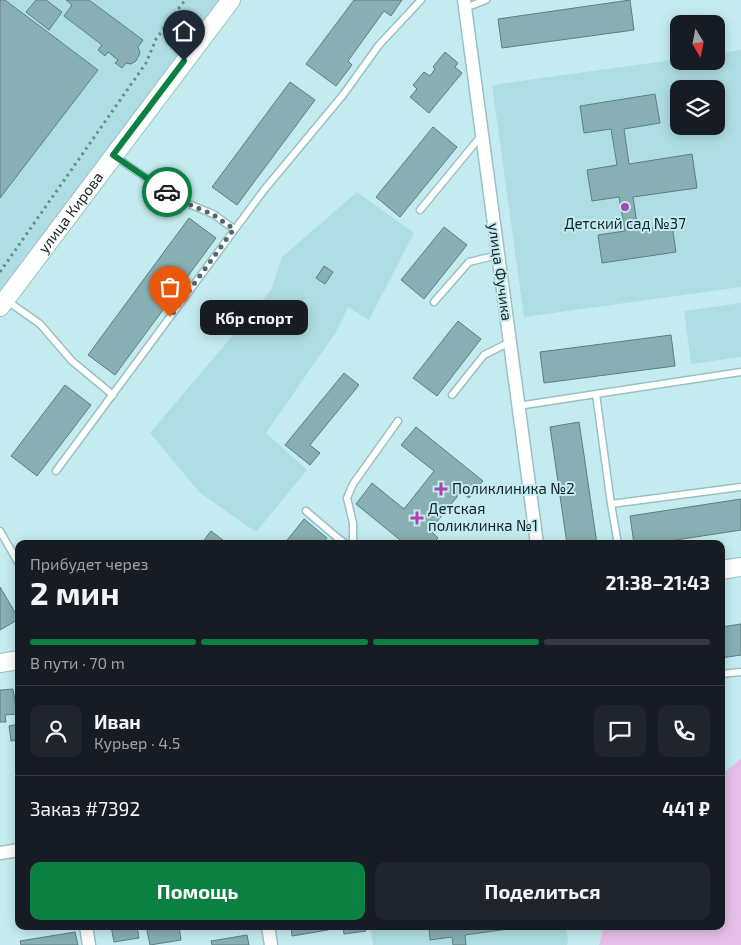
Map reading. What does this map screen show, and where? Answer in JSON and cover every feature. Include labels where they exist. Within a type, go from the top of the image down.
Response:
[{"type":"main road","name":"улица Кирова","points":[[3,303],[231,0]]},
{"type":"main road","points":[[725,569],[741,567]]},
{"type":"main road","points":[[0,663],[15,661]]},
{"type":"street","name":"улица Фучика","points":[[464,4],[536,540]]},
{"type":"street","points":[[0,853],[15,851]]},
{"type":"street","points":[[87,930],[89,945]]},
{"type":"street","points":[[268,930],[270,945]]},
{"type":"lane","points":[[56,471],[264,190],[344,95],[379,45],[421,0]]},
{"type":"lane","points":[[464,4],[486,0]]},
{"type":"lane","points":[[420,210],[482,135]]},
{"type":"lane","points":[[113,155],[179,200],[212,214],[234,229]]},
{"type":"lane","points":[[434,302],[469,262],[498,255]]},
{"type":"lane","points":[[3,303],[40,324],[72,361],[113,394]]},
{"type":"lane","points":[[452,395],[484,355],[510,342]]},
{"type":"lane","points":[[518,406],[741,372]]},
{"type":"lane","points":[[596,394],[617,540]]},
{"type":"lane","points":[[353,540],[354,524],[347,498],[353,484],[398,421]]},
{"type":"lane","points":[[612,504],[741,487]]},
{"type":"lane","points":[[306,510],[335,540]]},
{"type":"lane","points":[[0,531],[15,557]]},
{"type":"lane","points":[[725,674],[741,672]]},
{"type":"path","points":[[0,272],[146,63],[156,39],[185,0]]},
{"type":"shaded area","points":[[0,0],[231,0],[0,307]]},
{"type":"shaded area","name":"Детский сад №37","points":[[741,50],[741,287],[524,317],[492,85],[670,60],[670,70],[725,70],[725,53]]},
{"type":"shaded area","points":[[357,192],[414,233],[369,320],[348,307],[336,332],[266,433],[307,470],[256,532],[200,493],[150,433],[271,290],[282,257]]},
{"type":"shaded area","points":[[741,303],[741,357],[691,364],[684,311]]},
{"type":"shaded area","points":[[741,759],[741,945],[599,945],[603,930],[725,930],[725,772]]},
{"type":"shaded area","points":[[371,930],[566,930],[568,942],[567,945],[373,945]]},
{"type":"building","points":[[0,0],[5,0],[98,70],[0,198]]},
{"type":"building","points":[[36,0],[46,0],[62,12],[49,30],[26,12]]},
{"type":"building","points":[[66,0],[89,0],[143,40],[138,47],[140,53],[136,61],[131,64],[126,63],[122,68],[115,63],[118,60],[108,52],[105,56],[98,50],[102,45],[64,16],[72,5]]},
{"type":"building","points":[[354,0],[402,0],[391,16],[384,11],[348,61],[352,65],[336,86],[306,64]]},
{"type":"building","points":[[630,0],[634,30],[502,48],[498,19]]},
{"type":"building","points":[[445,52],[458,63],[455,67],[462,73],[429,113],[410,97],[417,89],[413,85],[424,72],[430,76],[435,69],[433,67]]},
{"type":"building","points":[[290,82],[315,100],[237,205],[212,187]]},
{"type":"building","points":[[655,94],[660,123],[624,129],[629,164],[692,154],[697,188],[633,197],[638,230],[672,225],[676,252],[602,263],[598,235],[625,231],[619,197],[592,201],[587,170],[617,165],[611,129],[584,133],[580,106]]},
{"type":"building","points":[[433,127],[457,147],[400,217],[376,197]]},
{"type":"building","points":[[189,218],[216,238],[115,375],[88,355]]},
{"type":"building","points":[[444,227],[467,245],[424,299],[401,280]]},
{"type":"building","points":[[324,266],[333,272],[325,284],[316,278]]},
{"type":"building","points":[[458,321],[481,339],[437,396],[413,378]]},
{"type":"building","points":[[671,335],[675,366],[544,383],[540,352]]},
{"type":"building","points":[[344,373],[359,385],[310,445],[320,453],[310,465],[285,445]]},
{"type":"building","points":[[65,385],[91,405],[37,476],[11,456]]},
{"type":"building","points":[[579,422],[596,540],[566,540],[550,427]]},
{"type":"building","points":[[416,427],[483,481],[469,498],[461,492],[430,530],[438,538],[436,540],[400,540],[356,504],[372,483],[404,509],[434,471],[401,445]]},
{"type":"building","points":[[741,499],[741,530],[676,540],[633,540],[630,516]]},
{"type":"building","points":[[304,519],[327,538],[325,540],[287,540]]},
{"type":"building","points":[[211,531],[223,540],[204,540]]},
{"type":"building","points":[[0,587],[15,612],[15,621],[0,630]]},
{"type":"building","points":[[741,624],[741,655],[725,657],[725,626]]},
{"type":"building","points":[[13,689],[15,714],[5,715],[6,722],[0,722],[0,690]]},
{"type":"building","points":[[15,725],[15,740],[11,741],[9,726]]},
{"type":"building","points":[[112,930],[138,930],[139,938],[114,942]]},
{"type":"building","points":[[147,930],[180,930],[181,940],[150,945]]},
{"type":"building","points":[[291,930],[328,930],[292,936]]},
{"type":"building","points":[[344,930],[366,931],[344,934]]},
{"type":"building","points":[[429,930],[501,930],[465,935],[466,945],[453,945],[452,937],[430,940]]},
{"type":"building","points":[[75,932],[78,945],[21,945],[20,941]]},
{"type":"building","points":[[247,935],[249,945],[212,945],[211,941]]},
{"type":"way so far","points":[[167,192],[179,200],[212,214],[234,229],[170,317]]},
{"type":"place","name":"Детский сад №37","points":[[625,207]]},
{"type":"place","name":"Кбр спорт","points":[[170,317]]},
{"type":"place","name":"Поликлиника №2","points":[[441,489]]},
{"type":"place","name":"Детская поликлинка №1","points":[[417,518]]},
{"type":"route","points":[[167,192],[113,155],[184,61]]}]
